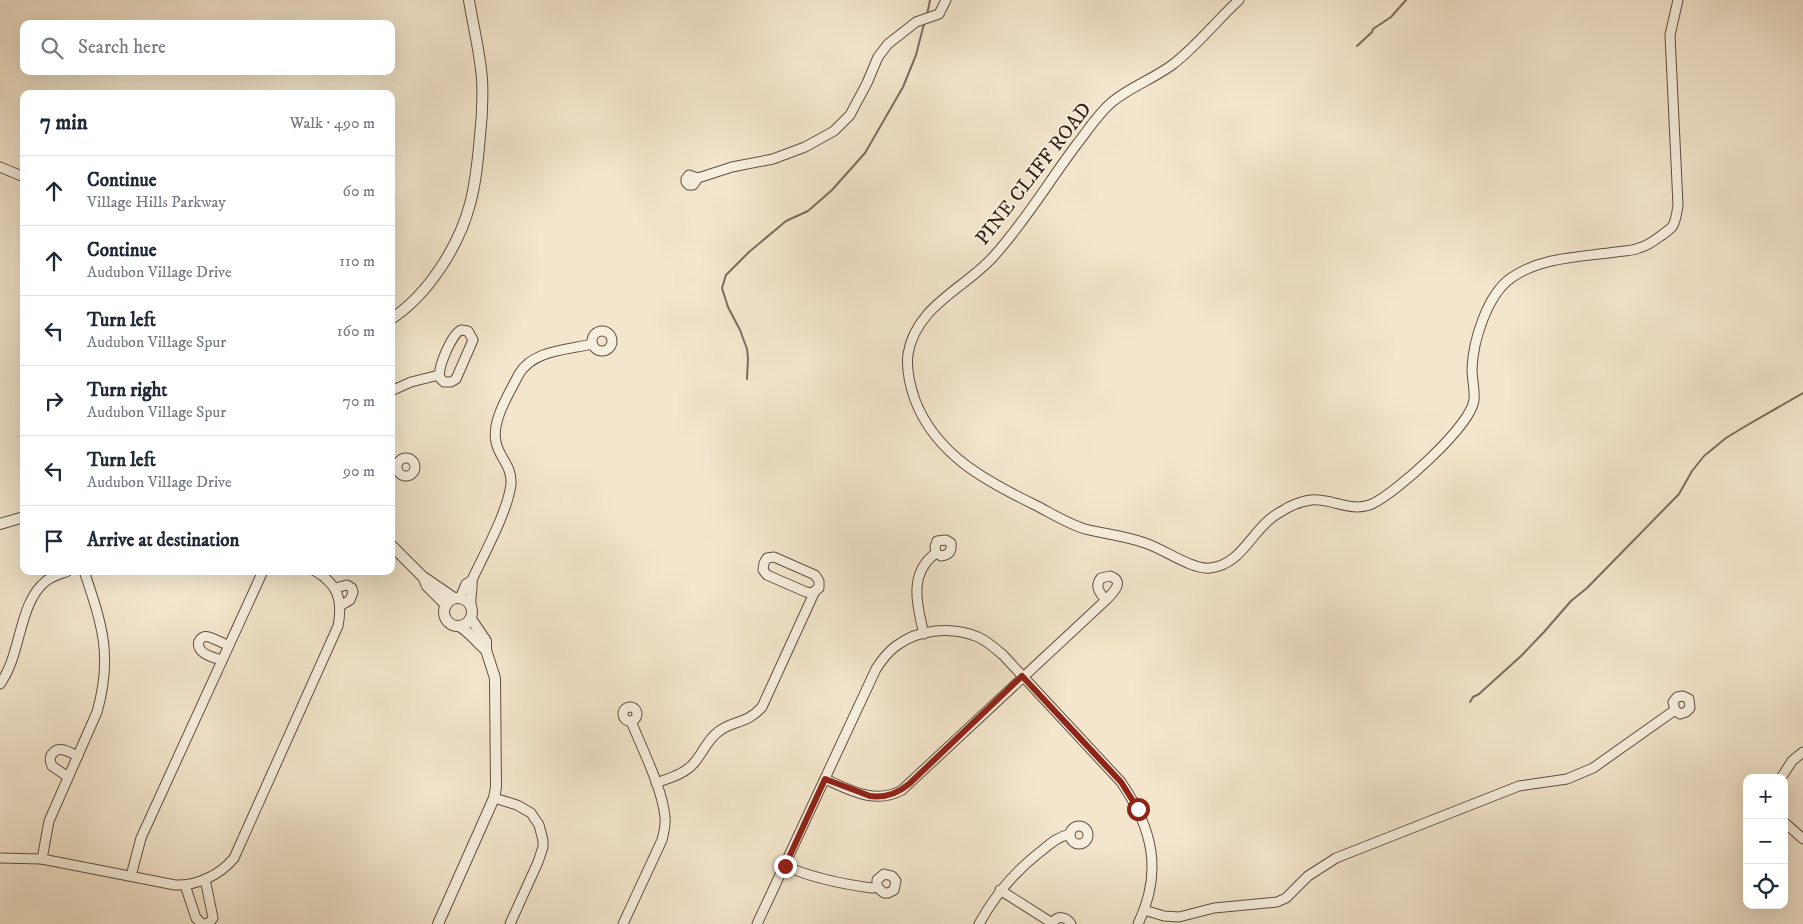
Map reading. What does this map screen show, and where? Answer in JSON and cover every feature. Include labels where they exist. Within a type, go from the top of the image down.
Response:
[{"type":"street","points":[[395,316],[418,297],[437,273],[457,236],[469,206],[477,170],[482,81],[469,0]]},
{"type":"street","points":[[695,177],[773,159],[805,147],[834,131],[850,115],[864,90],[878,57],[888,44],[916,22],[939,14],[946,0]]},
{"type":"street","name":"PINE CLIFF ROAD","points":[[1239,0],[1175,63],[1130,89],[1113,101],[1099,115],[992,259],[940,300],[921,323],[908,354],[908,372],[911,388],[919,409],[931,430],[947,450],[975,473],[992,484],[1082,528],[1146,543],[1194,565],[1209,569],[1230,562],[1237,557],[1268,520],[1294,505],[1312,500],[1358,508],[1372,504],[1414,473],[1455,434],[1468,417],[1474,400],[1472,371],[1474,345],[1496,294],[1508,280],[1532,266],[1550,261],[1640,248],[1673,226],[1678,205],[1670,35],[1678,0]]},
{"type":"street","points":[[0,167],[20,175]]},
{"type":"street","points":[[462,330],[471,334],[473,340],[456,379],[447,383],[439,375],[440,368],[456,334],[462,330]]},
{"type":"street","points":[[472,580],[466,584],[444,610],[446,620],[453,625],[464,625],[471,619],[470,595],[473,588],[472,580],[508,497],[511,474],[508,464],[496,443],[495,433],[496,422],[519,374],[523,367],[539,356],[592,344]]},
{"type":"street","points":[[395,389],[411,382],[439,375]]},
{"type":"street","points":[[0,524],[20,517]]},
{"type":"street","points":[[395,550],[422,576],[427,586],[453,600],[465,600],[471,606]]},
{"type":"street","points":[[924,634],[916,604],[917,585],[929,559],[936,553]]},
{"type":"street","points":[[656,783],[689,767],[694,763],[711,738],[719,731],[725,727],[742,722],[757,713],[762,707],[815,591],[820,584],[815,575],[774,557],[765,560],[763,570],[767,575],[806,592],[812,593],[815,591]]},
{"type":"street","points":[[0,684],[7,674],[14,657],[30,600],[48,579],[58,575]]},
{"type":"street","points":[[42,859],[49,821],[97,712],[102,694],[105,668],[102,628],[85,575]]},
{"type":"street","points":[[131,876],[140,838],[261,575]]},
{"type":"street","points":[[0,858],[42,859],[175,885],[185,885],[205,879],[224,868],[234,858],[338,626],[340,606],[335,588],[328,579],[322,575]]},
{"type":"street","points":[[335,588],[347,585],[354,592],[350,600],[340,606]]},
{"type":"street","points":[[825,779],[870,796],[877,797],[896,794],[1106,600]]},
{"type":"street","points":[[438,924],[494,798],[496,779],[495,678],[486,650],[486,641],[471,619]]},
{"type":"street","points":[[459,626],[474,637],[486,650]]},
{"type":"street","points":[[757,924],[876,669],[896,646],[907,640],[924,634],[953,630],[978,637],[990,644],[1121,782],[1130,796],[1138,809],[1149,838],[1152,853],[1152,882],[1138,924]]},
{"type":"street","points":[[221,660],[202,651],[198,646],[199,641],[207,637],[228,646]]},
{"type":"street","points":[[1144,910],[1164,916],[1179,917],[1214,908],[1277,902],[1286,898],[1308,876],[1336,858],[1519,786],[1567,779],[1593,768],[1675,710]]},
{"type":"street","points":[[623,924],[664,834],[666,818],[656,783],[631,721]]},
{"type":"street","points":[[68,776],[52,766],[51,755],[55,751],[62,749],[78,756]]},
{"type":"street","points":[[1784,774],[1792,761],[1803,752]]},
{"type":"street","points":[[494,798],[518,805],[531,813],[539,825],[543,840],[543,848],[538,862],[510,924]]},
{"type":"street","points":[[1788,826],[1803,839]]},
{"type":"street","points":[[979,924],[1000,890],[1022,866],[1059,836],[1070,834]]},
{"type":"street","points":[[785,866],[809,876],[831,882],[876,887]]},
{"type":"street","points":[[185,885],[196,918],[203,924],[209,922],[212,918],[205,879]]},
{"type":"street","points":[[1000,890],[1052,924],[1061,917],[1068,919],[1071,924]]},
{"type":"waterway","points":[[927,15],[930,0]]},
{"type":"waterway","points":[[1357,46],[1373,29],[1391,17],[1406,0]]},
{"type":"waterway","points":[[747,379],[747,349],[728,307],[722,288],[726,275],[749,252],[786,221],[808,211],[832,190],[865,153],[903,87],[916,55],[924,24]]},
{"type":"waterway","points":[[1470,702],[1473,697],[1479,694],[1521,656],[1571,601],[1587,588],[1679,494],[1692,471],[1704,456],[1726,438],[1803,393]]},
{"type":"route","points":[[785,866],[825,779],[870,796],[877,797],[896,794],[909,784],[1022,676],[1121,782],[1138,809]]}]
